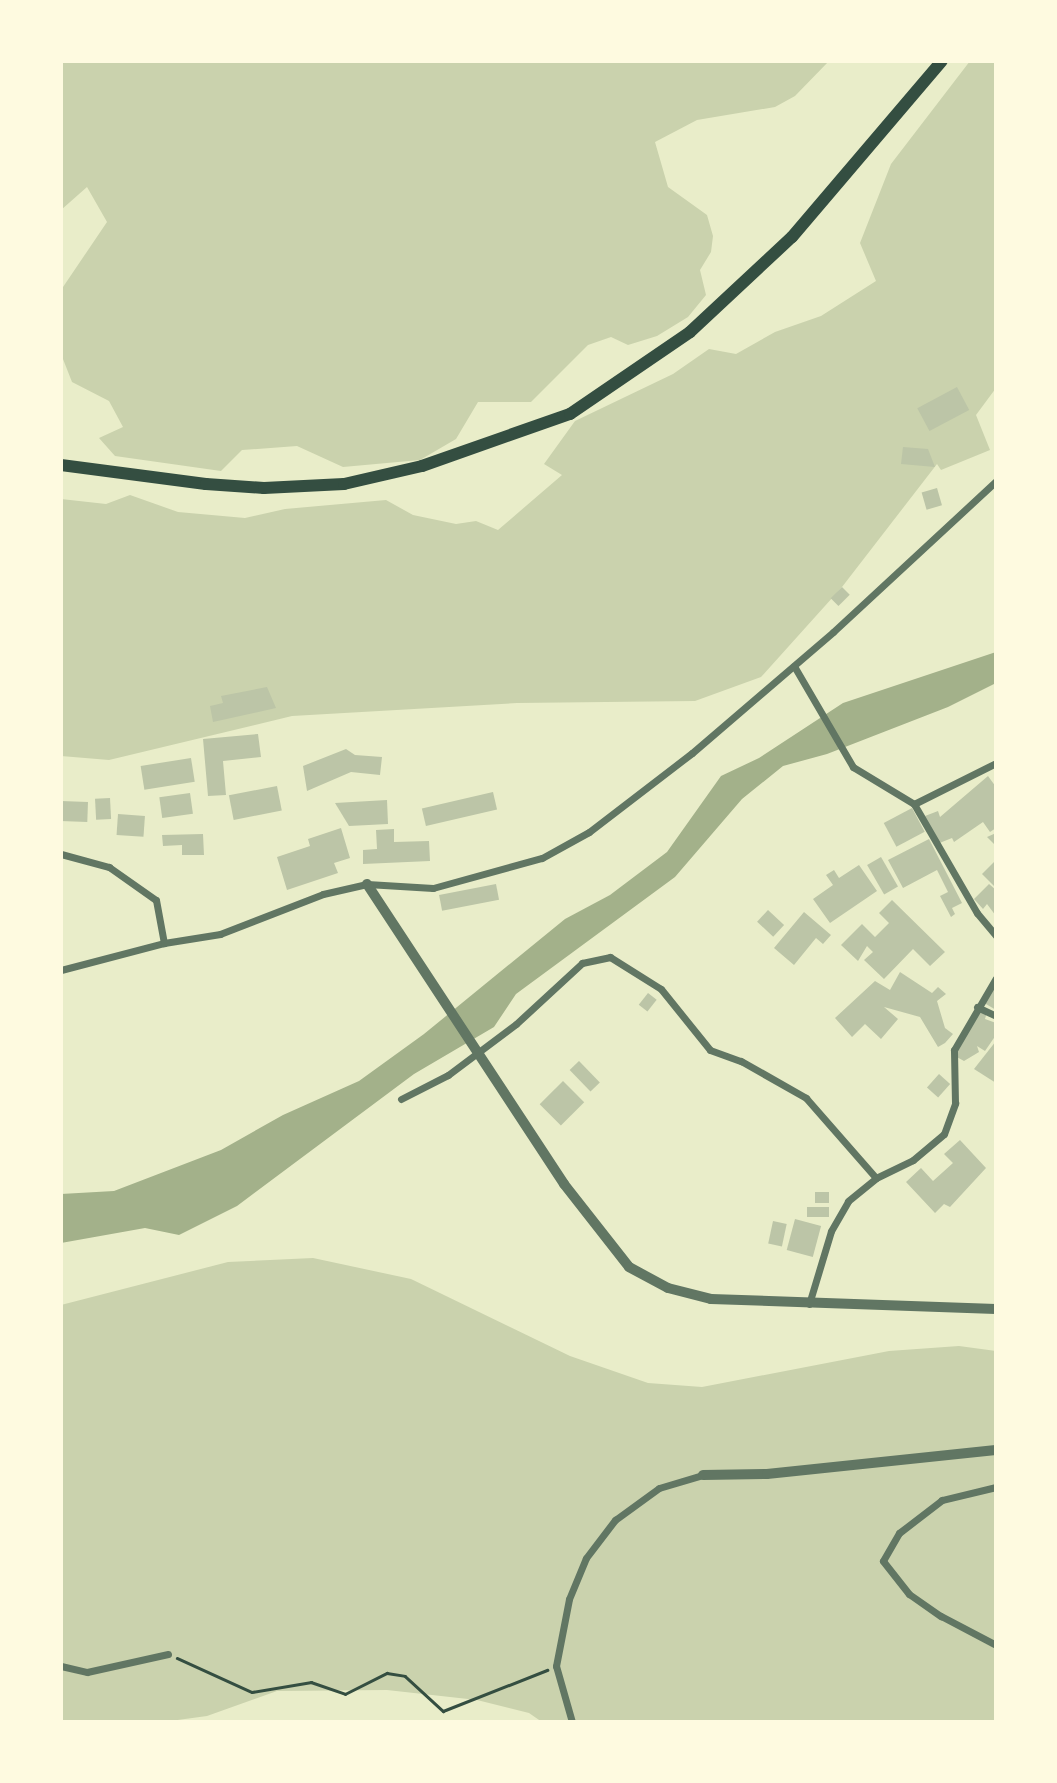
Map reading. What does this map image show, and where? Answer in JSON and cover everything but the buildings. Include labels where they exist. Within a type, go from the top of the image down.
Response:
[{"type":"highway","points":[[61,465],[229,486],[344,484],[422,466],[570,414],[690,332],[792,237],[942,61]]},
{"type":"street","points":[[61,970],[164,943],[220,934],[323,894],[367,884],[433,888],[542,858],[589,832],[794,666],[996,481]]},
{"type":"street","points":[[794,666],[853,767],[914,804],[977,913],[996,936]]},
{"type":"street","points":[[914,804],[996,763]]},
{"type":"street","points":[[61,854],[110,867],[156,900],[164,943]]},
{"type":"street","points":[[367,884],[564,1184],[629,1266],[667,1288],[711,1299],[996,1309]]},
{"type":"street","points":[[401,1099],[448,1074],[478,1052],[582,963],[610,957],[662,989],[710,1050],[741,1061],[806,1098],[876,1178]]},
{"type":"street","points":[[809,1304],[831,1231],[848,1202],[876,1178],[913,1160],[944,1134],[956,1102],[954,1050],[996,978]]},
{"type":"street","points":[[977,1007],[996,1016]]},
{"type":"street","points":[[572,1722],[556,1666],[569,1599],[586,1558],[615,1520],[659,1488],[703,1475],[767,1474],[996,1450]]},
{"type":"street","points":[[996,1487],[942,1500],[899,1533],[883,1561],[909,1594],[941,1616],[996,1645]]},
{"type":"street","points":[[61,1666],[87,1672],[168,1654]]},
{"type":"path","points":[[168,1654],[252,1692],[311,1682],[345,1694],[387,1673],[405,1676],[443,1711],[556,1666]]},
{"type":"shaded area","points":[[61,61],[829,61],[795,96],[775,107],[697,120],[655,142],[668,187],[707,215],[713,236],[711,252],[700,270],[706,295],[688,317],[657,336],[628,345],[611,337],[588,345],[531,402],[478,402],[456,439],[420,460],[343,467],[297,446],[242,450],[221,471],[115,456],[99,438],[123,427],[109,401],[72,382],[61,354],[61,290],[107,222],[87,187],[61,210]]},
{"type":"shaded area","points":[[970,61],[996,61],[996,388],[976,415],[990,450],[941,470],[937,464],[842,587],[761,677],[695,701],[517,703],[292,716],[109,760],[61,756],[61,499],[106,504],[130,495],[178,512],[245,518],[285,509],[386,500],[413,515],[456,524],[476,521],[498,530],[562,475],[544,464],[575,421],[673,374],[709,349],[736,354],[775,332],[821,316],[876,281],[860,243],[891,164]]},
{"type":"shaded area","points":[[996,652],[996,683],[948,707],[827,754],[783,766],[742,799],[675,877],[516,994],[494,1027],[414,1074],[237,1206],[179,1235],[145,1228],[61,1243],[61,1194],[114,1191],[221,1150],[283,1115],[359,1081],[424,1034],[565,919],[610,895],[667,852],[721,776],[759,758],[843,703]]},
{"type":"shaded area","points":[[313,1258],[411,1279],[570,1356],[648,1383],[702,1387],[889,1351],[959,1346],[996,1351],[996,1722],[542,1722],[529,1713],[477,1700],[387,1690],[277,1691],[207,1716],[163,1722],[61,1722],[61,1305],[228,1262]]}]
